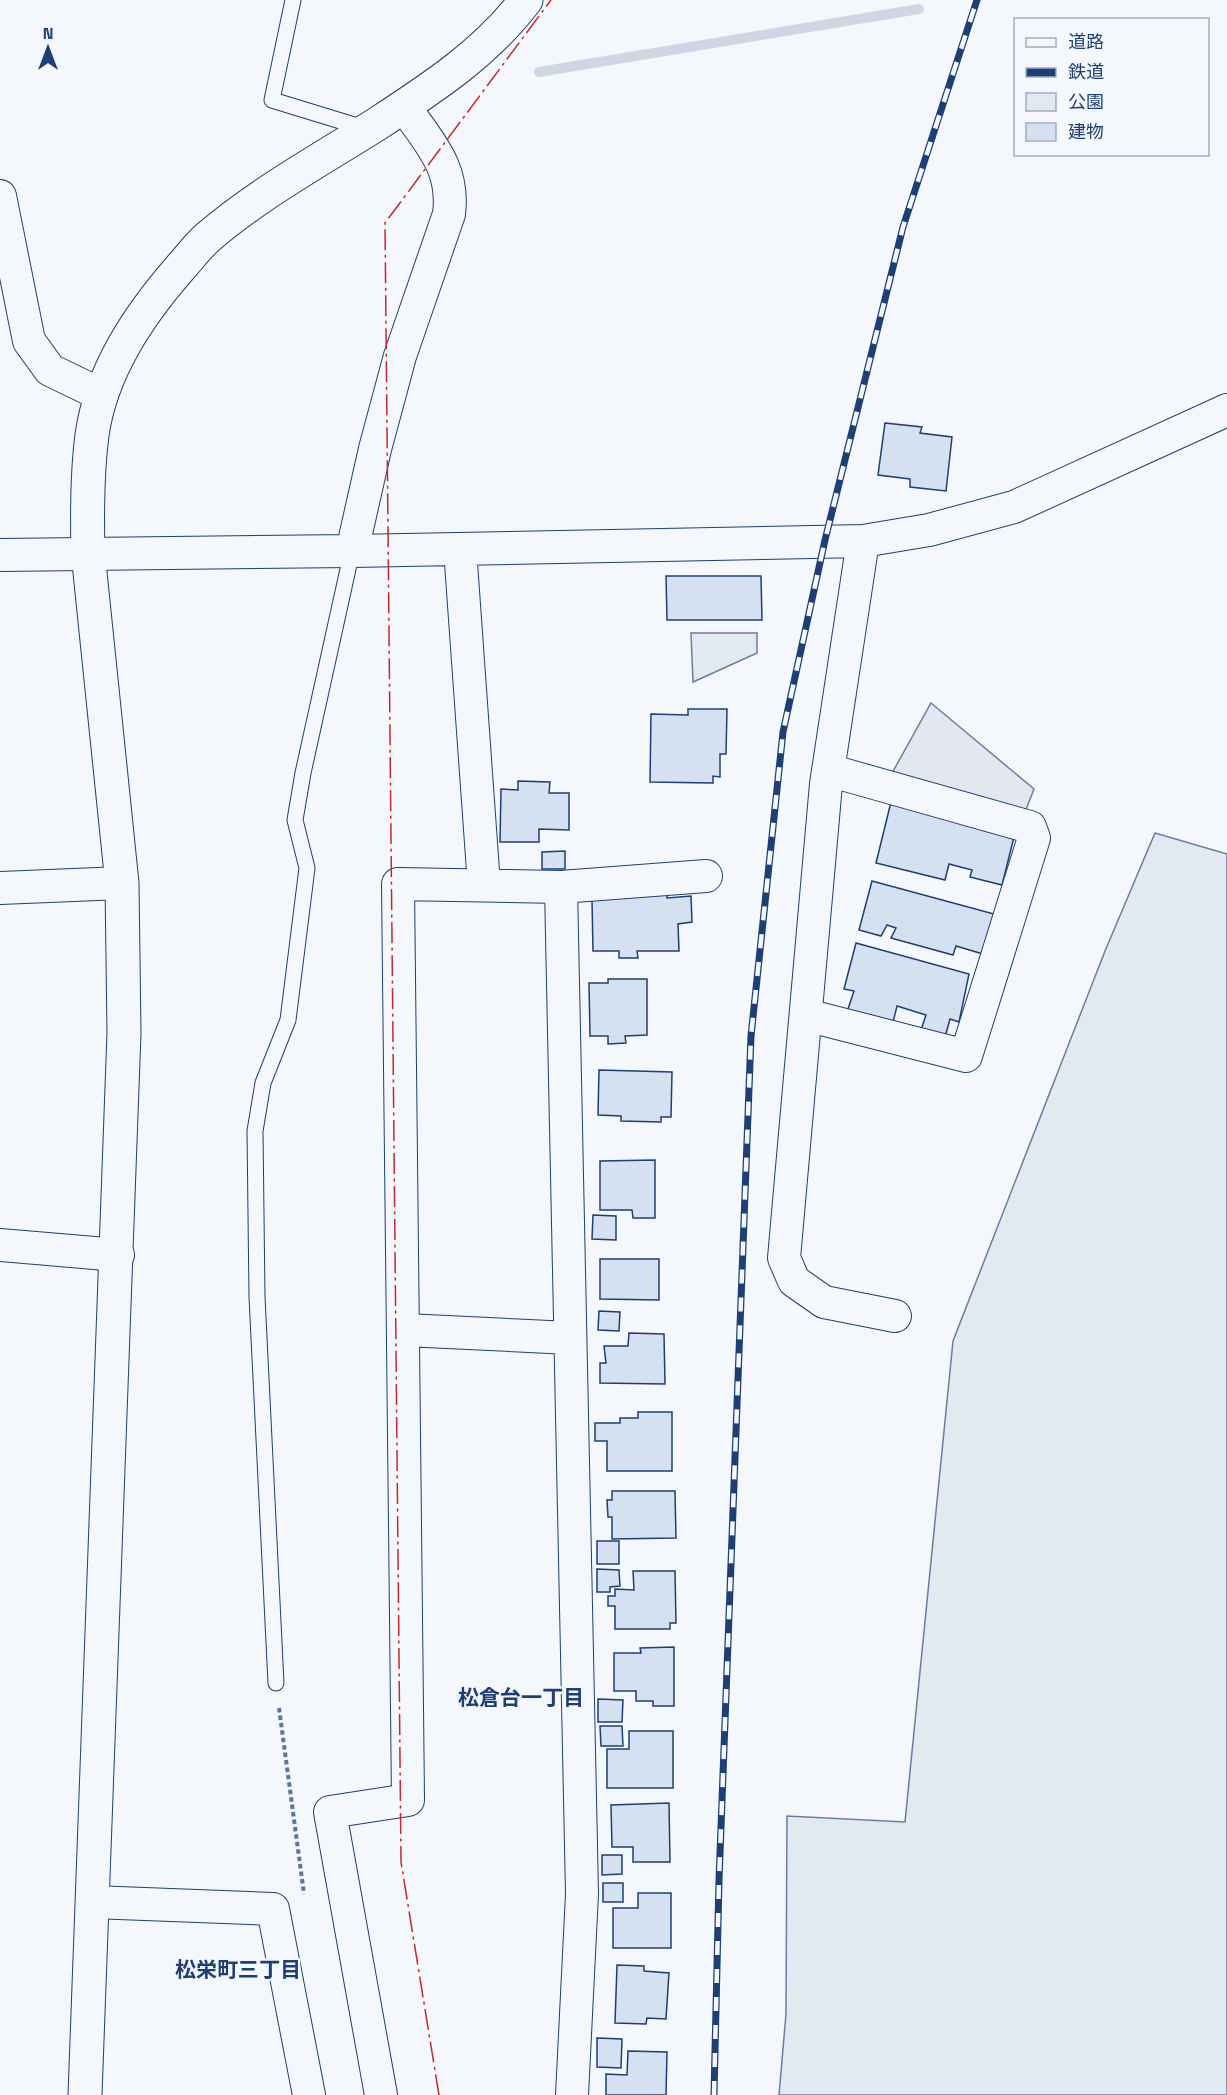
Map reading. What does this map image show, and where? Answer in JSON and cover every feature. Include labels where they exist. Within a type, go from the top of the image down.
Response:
[{"type":"street","points":[[85,2095],[118,1255],[124,1033],[122,883],[88,553],[87,513],[92,433],[102,395],[127,337],[154,297],[206,239],[251,205],[404,106],[471,58],[512,18],[526,0]]},
{"type":"street","points":[[352,551],[375,449],[400,356],[449,214],[451,197],[445,166],[404,106]]},
{"type":"street","points":[[0,196],[29,341],[50,370],[102,395]]},
{"type":"street","points":[[0,555],[863,541],[929,530],[1014,507],[1227,410]]},
{"type":"street","points":[[863,541],[828,770],[784,1258],[794,1281],[824,1302],[895,1316]]},
{"type":"street","points":[[460,549],[484,885]]},
{"type":"street","points":[[807,1015],[966,1056],[1035,838],[1030,827],[828,770]]},
{"type":"street","points":[[381,2095],[330,1812],[408,1800],[405,1330],[398,884],[561,887],[706,876]]},
{"type":"street","points":[[0,888],[122,883]]},
{"type":"street","points":[[561,887],[582,1894],[572,2095]]},
{"type":"street","points":[[0,1245],[118,1255]]},
{"type":"street","points":[[405,1330],[570,1338]]},
{"type":"street","points":[[92,1902],[273,1910],[309,2095]]},
{"type":"lane","points":[[293,0],[272,100],[368,129]]},
{"type":"lane","points":[[276,1683],[257,1296],[255,1131],[263,1083],[288,1020],[307,868],[295,820],[303,773],[352,551]]},
{"type":"path","points":[[276,1683],[306,1900]]},
{"type":"green space","points":[[691,633],[757,633],[757,653],[693,682]]},
{"type":"green space","points":[[1155,833],[1227,854],[1227,2095],[779,2095],[786,2014],[787,1816],[905,1822],[953,1341],[1105,951]]},
{"type":"shaded area","points":[[931,703],[1034,789],[1025,812],[891,775]]},
{"type":"building","points":[[885,423],[922,427],[920,433],[952,437],[946,491],[910,487],[910,479],[878,475]]},
{"type":"building","points":[[666,576],[761,576],[762,620],[667,620]]},
{"type":"building","points":[[688,709],[727,709],[726,754],[720,754],[720,777],[713,776],[713,783],[650,782],[651,714],[688,715]]},
{"type":"building","points":[[518,781],[550,782],[549,793],[569,793],[569,830],[539,829],[539,842],[500,842],[501,789],[518,790]]},
{"type":"building","points":[[891,802],[1015,833],[1002,885],[970,877],[972,870],[949,864],[945,880],[876,863]]},
{"type":"building","points":[[565,851],[565,869],[542,869],[542,852]]},
{"type":"building","points":[[872,881],[994,914],[983,954],[956,946],[953,955],[891,938],[896,928],[887,925],[881,936],[859,930]]},
{"type":"building","points":[[667,891],[667,898],[691,896],[692,922],[678,924],[679,951],[637,951],[638,958],[619,958],[619,951],[593,951],[592,900]]},
{"type":"building","points":[[856,943],[969,974],[959,1022],[950,1019],[945,1037],[921,1030],[926,1015],[897,1006],[892,1026],[847,1012],[854,991],[844,989]]},
{"type":"building","points":[[608,979],[647,979],[647,1035],[625,1036],[626,1043],[608,1044],[608,1036],[590,1036],[589,983],[608,983]]},
{"type":"building","points":[[599,1070],[672,1072],[671,1117],[661,1117],[661,1122],[621,1121],[621,1116],[598,1115]]},
{"type":"building","points":[[655,1160],[655,1218],[633,1218],[632,1210],[600,1210],[600,1161]]},
{"type":"building","points":[[593,1215],[616,1216],[616,1240],[592,1239]]},
{"type":"building","points":[[600,1259],[659,1259],[659,1300],[600,1299]]},
{"type":"building","points":[[599,1311],[620,1312],[619,1331],[598,1330]]},
{"type":"building","points":[[629,1333],[664,1334],[665,1384],[600,1383],[600,1363],[606,1363],[604,1346],[628,1346]]},
{"type":"building","points":[[638,1412],[672,1412],[672,1471],[607,1471],[607,1441],[595,1441],[595,1423],[620,1423],[620,1418],[638,1418]]},
{"type":"building","points":[[612,1491],[675,1491],[676,1538],[612,1539],[612,1517],[608,1517],[607,1500],[612,1500]]},
{"type":"building","points":[[597,1541],[619,1541],[619,1564],[597,1564]]},
{"type":"building","points":[[597,1569],[619,1570],[620,1586],[610,1587],[610,1592],[597,1592]]},
{"type":"building","points":[[633,1571],[675,1571],[676,1623],[670,1623],[670,1629],[615,1629],[615,1606],[608,1606],[608,1596],[615,1596],[615,1589],[634,1590]]},
{"type":"building","points":[[674,1647],[674,1706],[653,1706],[653,1701],[636,1701],[636,1691],[614,1691],[614,1653],[641,1653],[640,1648]]},
{"type":"building","points":[[598,1699],[623,1700],[622,1722],[598,1722]]},
{"type":"building","points":[[600,1726],[622,1726],[623,1746],[601,1746]]},
{"type":"building","points":[[629,1731],[673,1731],[673,1788],[607,1788],[607,1749],[629,1749]]},
{"type":"building","points":[[669,1803],[670,1862],[633,1862],[633,1847],[612,1847],[611,1805]]},
{"type":"building","points":[[602,1855],[622,1855],[622,1874],[602,1875]]},
{"type":"building","points":[[603,1883],[623,1883],[623,1902],[603,1902]]},
{"type":"building","points":[[638,1893],[671,1893],[671,1948],[613,1948],[613,1908],[638,1908]]},
{"type":"building","points":[[617,1965],[644,1966],[644,1971],[669,1973],[666,2019],[647,2018],[646,2024],[615,2023]]},
{"type":"building","points":[[597,2038],[622,2039],[621,2068],[597,2067]]},
{"type":"building","points":[[628,2051],[667,2052],[666,2095],[606,2095],[606,2074],[627,2075]]},
{"type":"waterway","points":[[539,72],[919,9]]},
{"type":"railway","points":[[714,2095],[719,1880],[751,1036],[783,732],[825,540],[903,227],[977,0]]},
{"type":"power","points":[[439,2095],[401,1862],[385,223],[551,0]]},
{"type":"district","name":"松倉台一丁目","points":[[521,1697]]},
{"type":"district","name":"松栄町三丁目","points":[[238,1969]]}]
